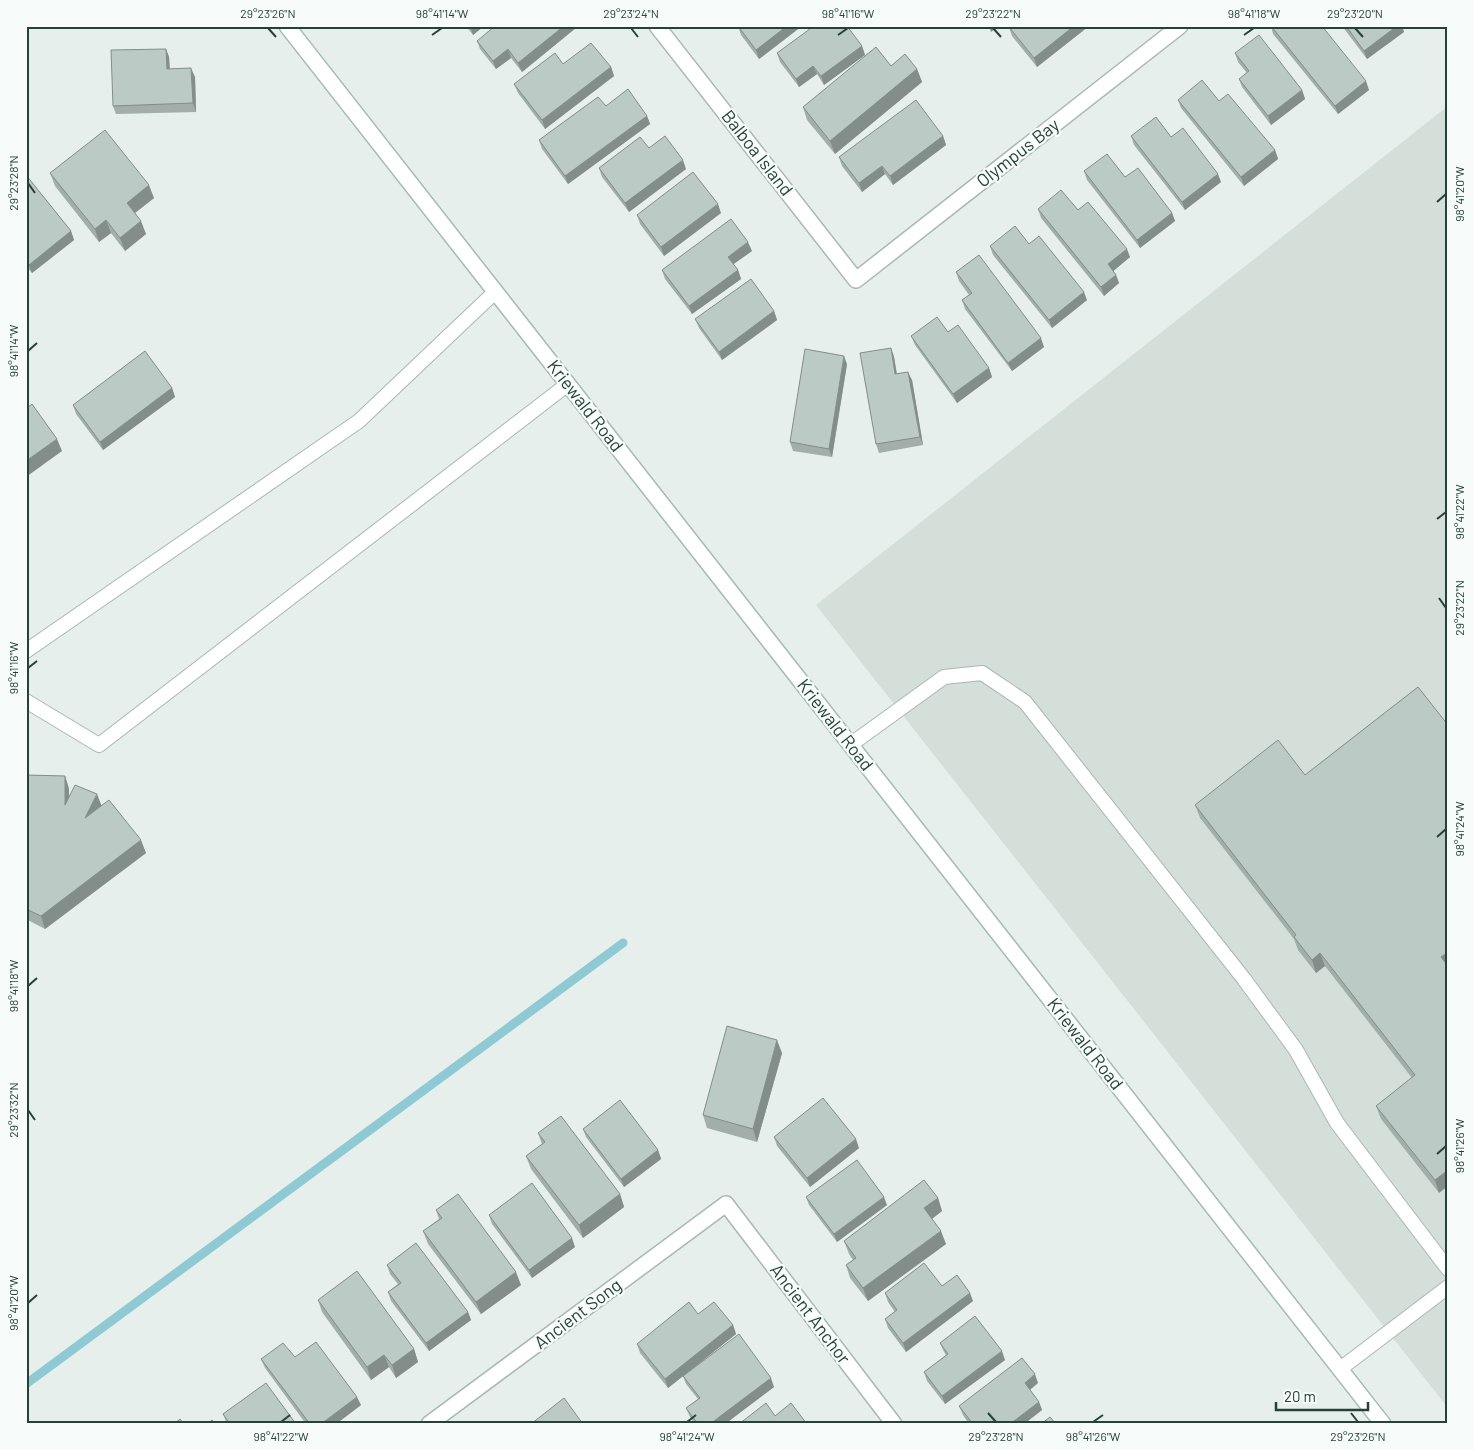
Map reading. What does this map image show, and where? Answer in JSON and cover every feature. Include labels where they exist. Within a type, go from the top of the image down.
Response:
[{"type":"street","name":"Kriewald Road","points":[[288,26],[1382,1424]]},
{"type":"street","name":"Balboa Island","points":[[657,26],[856,280]]},
{"type":"street","name":"Olympus Bay","points":[[856,280],[1178,27]]},
{"type":"street","name":"Ancient Song","points":[[429,1424],[726,1204]]},
{"type":"street","name":"Ancient Anchor","points":[[726,1204],[894,1424]]},
{"type":"lane","points":[[26,651],[358,421],[495,292]]},
{"type":"lane","points":[[26,701],[99,745],[568,384]]},
{"type":"lane","points":[[850,744],[944,677],[982,673],[1025,702],[1244,979],[1296,1050],[1337,1123],[1448,1269]]},
{"type":"lane","points":[[1340,1369],[1448,1287]]},
{"type":"shaded area","points":[[1448,106],[1448,1408],[816,605]]},
{"type":"building","points":[[495,26],[564,26],[518,63],[508,49],[493,61],[477,41]]},
{"type":"building","points":[[738,26],[787,26],[756,50]]},
{"type":"building","points":[[814,26],[847,26],[862,46],[821,76],[813,66],[796,79],[777,53]]},
{"type":"building","points":[[1074,26],[1034,58],[1009,27]]},
{"type":"building","points":[[1271,26],[1322,26],[1366,81],[1335,106]]},
{"type":"building","points":[[1346,26],[1397,26],[1364,51]]},
{"type":"building","points":[[1259,35],[1302,90],[1268,116],[1239,79],[1249,71],[1235,53]]},
{"type":"building","points":[[591,43],[611,67],[542,120],[514,84],[555,53],[563,64]]},
{"type":"building","points":[[876,47],[891,66],[905,54],[917,69],[830,141],[803,107]]},
{"type":"building","points":[[166,49],[167,69],[191,68],[193,103],[113,106],[111,50]]},
{"type":"building","points":[[1202,80],[1219,101],[1228,94],[1275,150],[1241,177],[1178,100]]},
{"type":"building","points":[[628,89],[647,116],[565,176],[539,140],[598,97],[606,106]]},
{"type":"building","points":[[916,100],[943,136],[890,176],[882,166],[859,183],[839,157]]},
{"type":"building","points":[[1156,117],[1171,137],[1183,128],[1218,174],[1182,202],[1131,136]]},
{"type":"building","points":[[105,130],[149,185],[127,203],[141,221],[120,238],[106,220],[95,229],[50,173]]},
{"type":"building","points":[[665,136],[683,160],[625,203],[599,168],[640,137],[649,148]]},
{"type":"building","points":[[1107,154],[1125,177],[1138,168],[1172,213],[1137,240],[1084,171]]},
{"type":"building","points":[[693,172],[718,204],[661,247],[637,215]]},
{"type":"building","points":[[26,175],[71,231],[29,265],[26,261]]},
{"type":"building","points":[[1061,190],[1078,210],[1088,202],[1127,249],[1108,264],[1116,275],[1101,287],[1038,209]]},
{"type":"building","points":[[731,219],[748,242],[728,257],[738,270],[689,306],[662,270]]},
{"type":"building","points":[[1015,226],[1029,244],[1039,236],[1084,292],[1049,320],[990,246]]},
{"type":"building","points":[[979,255],[1041,338],[1008,363],[962,300],[972,293],[956,272]]},
{"type":"building","points":[[751,279],[774,311],[719,352],[695,319]]},
{"type":"building","points":[[937,317],[948,332],[958,325],[989,368],[953,394],[911,336]]},
{"type":"building","points":[[891,348],[895,374],[908,372],[920,437],[876,444],[860,353]]},
{"type":"building","points":[[805,349],[844,356],[829,449],[790,442]]},
{"type":"building","points":[[145,351],[172,388],[100,442],[73,405]]},
{"type":"building","points":[[32,404],[57,439],[26,461],[26,409]]},
{"type":"building","points":[[1418,687],[1448,725],[1448,952],[1441,957],[1448,966],[1448,1170],[1435,1180],[1376,1106],[1415,1075],[1320,953],[1312,960],[1294,937],[1296,935],[1195,805],[1278,740],[1305,775]]},
{"type":"building","points":[[26,775],[65,776],[65,805],[75,785],[97,794],[85,818],[109,800],[141,840],[41,916],[26,909]]},
{"type":"building","points":[[727,1026],[777,1040],[753,1129],[703,1115]]},
{"type":"building","points":[[823,1098],[856,1139],[807,1178],[774,1137]]},
{"type":"building","points":[[620,1100],[658,1150],[621,1179],[583,1129]]},
{"type":"building","points":[[561,1116],[620,1194],[579,1225],[526,1156],[545,1142],[538,1133]]},
{"type":"building","points":[[857,1160],[884,1197],[834,1234],[806,1197]]},
{"type":"building","points":[[924,1180],[938,1198],[924,1208],[941,1231],[863,1288],[846,1265],[856,1258],[844,1241]]},
{"type":"building","points":[[532,1183],[572,1238],[529,1270],[489,1215]]},
{"type":"building","points":[[458,1194],[516,1272],[476,1302],[423,1231],[442,1218],[436,1210]]},
{"type":"building","points":[[416,1243],[468,1312],[426,1343],[388,1292],[401,1283],[387,1265]]},
{"type":"building","points":[[924,1263],[942,1286],[957,1275],[970,1293],[903,1343],[885,1319],[897,1310],[885,1293]]},
{"type":"building","points":[[357,1271],[414,1349],[392,1365],[384,1355],[367,1367],[318,1300]]},
{"type":"building","points":[[689,1302],[698,1314],[714,1302],[733,1325],[665,1379],[637,1344]]},
{"type":"building","points":[[975,1316],[1002,1351],[942,1396],[924,1372],[948,1354],[940,1343]]},
{"type":"building","points":[[739,1334],[771,1378],[710,1424],[698,1424],[686,1408],[700,1398],[683,1376]]},
{"type":"building","points":[[316,1342],[357,1397],[321,1424],[310,1424],[261,1359],[283,1343],[295,1357]]},
{"type":"building","points":[[1022,1358],[1035,1374],[1025,1383],[1039,1402],[1010,1424],[973,1424],[959,1406]]},
{"type":"building","points":[[266,1383],[296,1424],[230,1424],[223,1414]]},
{"type":"building","points":[[564,1398],[583,1424],[531,1424]]},
{"type":"building","points":[[766,1403],[775,1416],[791,1403],[807,1424],[739,1424]]},
{"type":"building","points":[[1050,1417],[1056,1424],[1041,1424]]},
{"type":"building","points":[[180,1419],[184,1424],[174,1424]]},
{"type":"building","points":[[212,1420],[215,1424],[207,1424]]},
{"type":"waterway","points":[[26,1384],[623,943]]}]
